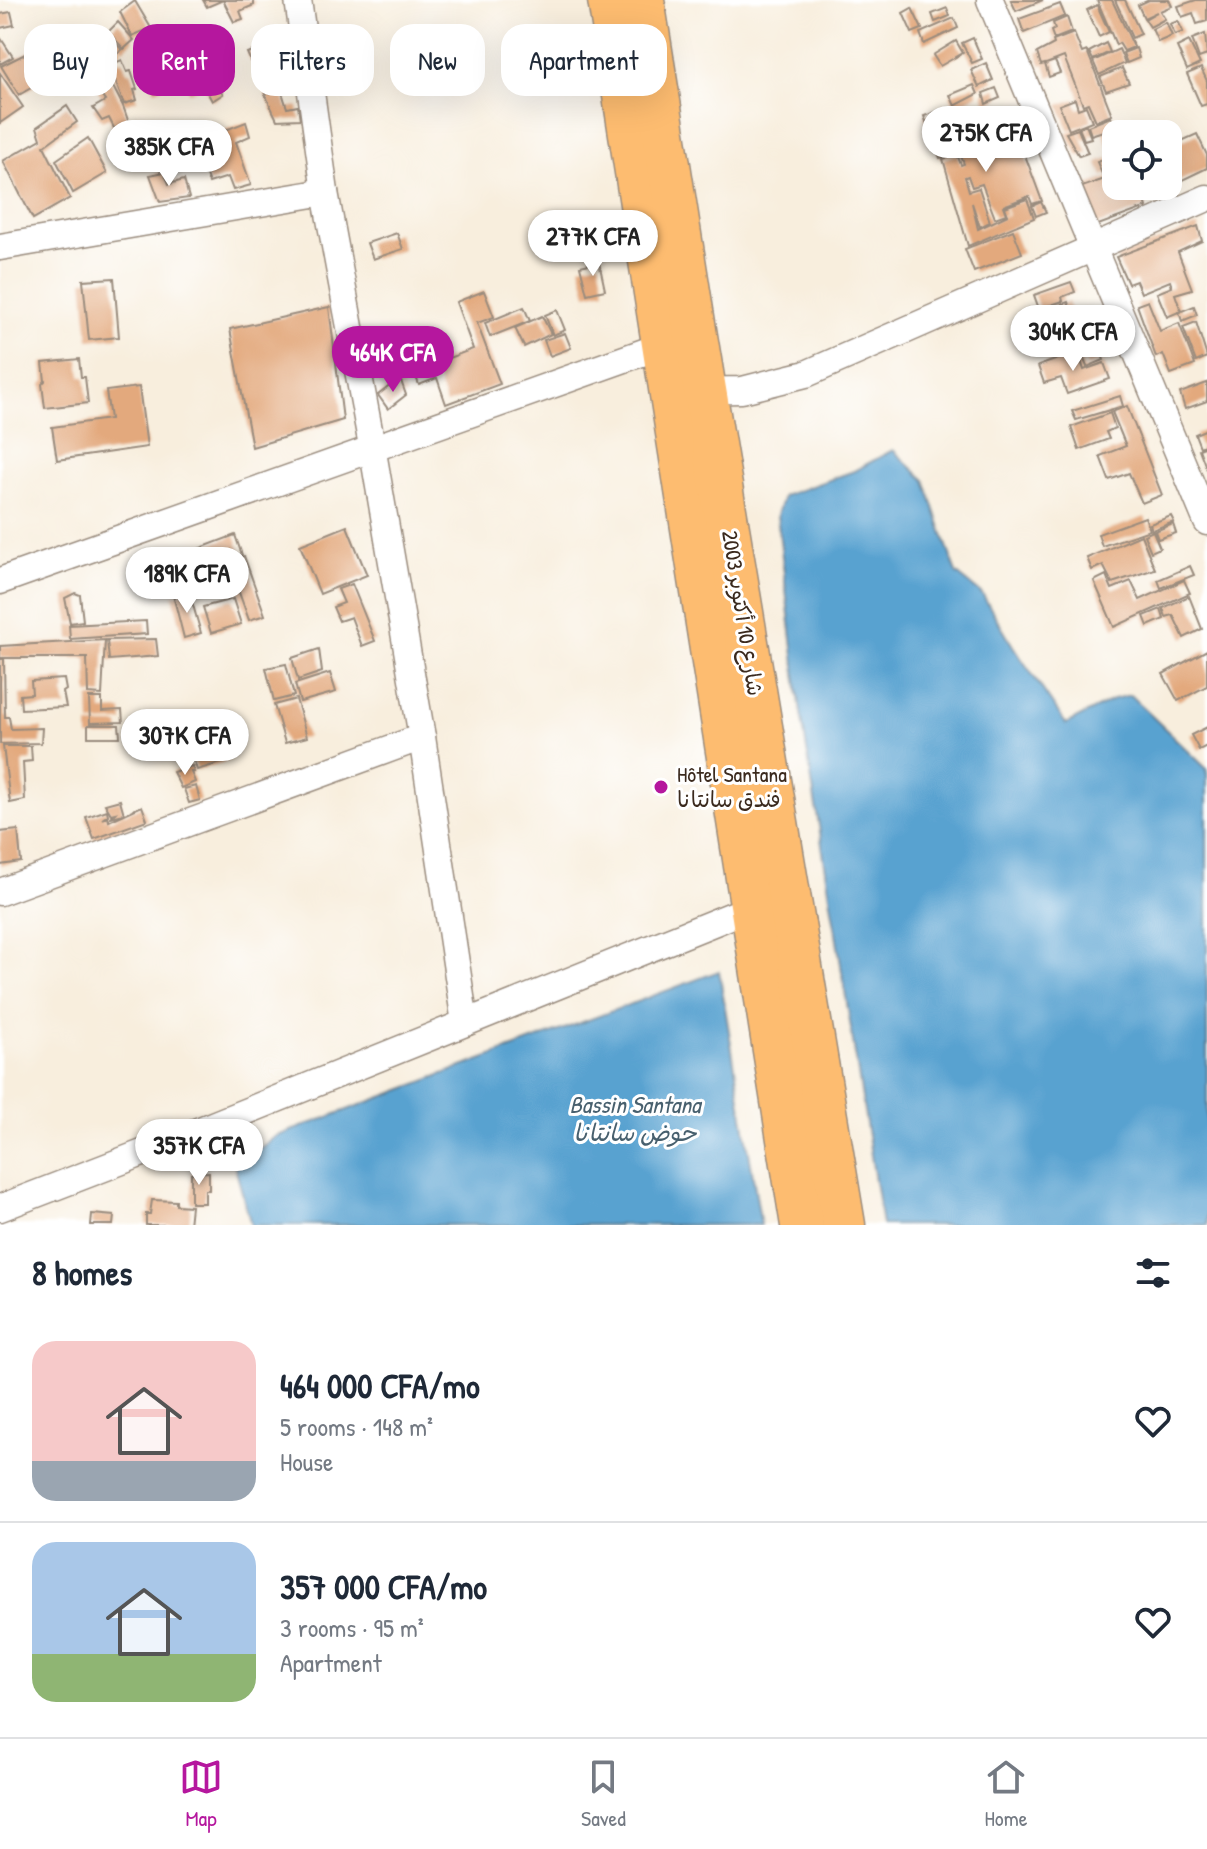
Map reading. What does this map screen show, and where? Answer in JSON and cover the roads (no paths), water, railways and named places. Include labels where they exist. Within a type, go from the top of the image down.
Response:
[{"type":"highway","name":"شارع 10 أكتوبر 2003","points":[[609,0],[680,340],[844,1225]]},
{"type":"highway","name":"شارع 10 أكتوبر 2003","points":[[643,0],[680,340]]},
{"type":"highway","name":"شارع 10 أكتوبر 2003","points":[[689,391],[750,908],[802,1225]]},
{"type":"street","points":[[298,0],[325,192],[422,737],[465,1023]]},
{"type":"street","points":[[990,0],[1207,522]]},
{"type":"street","points":[[0,247],[325,192]]},
{"type":"street","points":[[689,391],[742,390],[806,374],[1207,198]]},
{"type":"street","points":[[0,581],[372,446],[680,340]]},
{"type":"street","points":[[0,892],[422,737]]},
{"type":"street","points":[[0,1208],[750,908]]},
{"type":"water","points":[[893,450],[925,480],[956,573],[982,594],[1066,724],[1114,699],[1130,695],[1207,769],[1207,1225],[882,1225],[800,706],[777,515],[783,496],[854,471]]},
{"type":"water","name":"Bassin Santana حوض سانتانا","points":[[719,971],[761,1225],[251,1225],[235,1167],[275,1137]]},
{"type":"place","name":"Hôtel Santana فندق سانتانا","points":[[661,787]]}]
